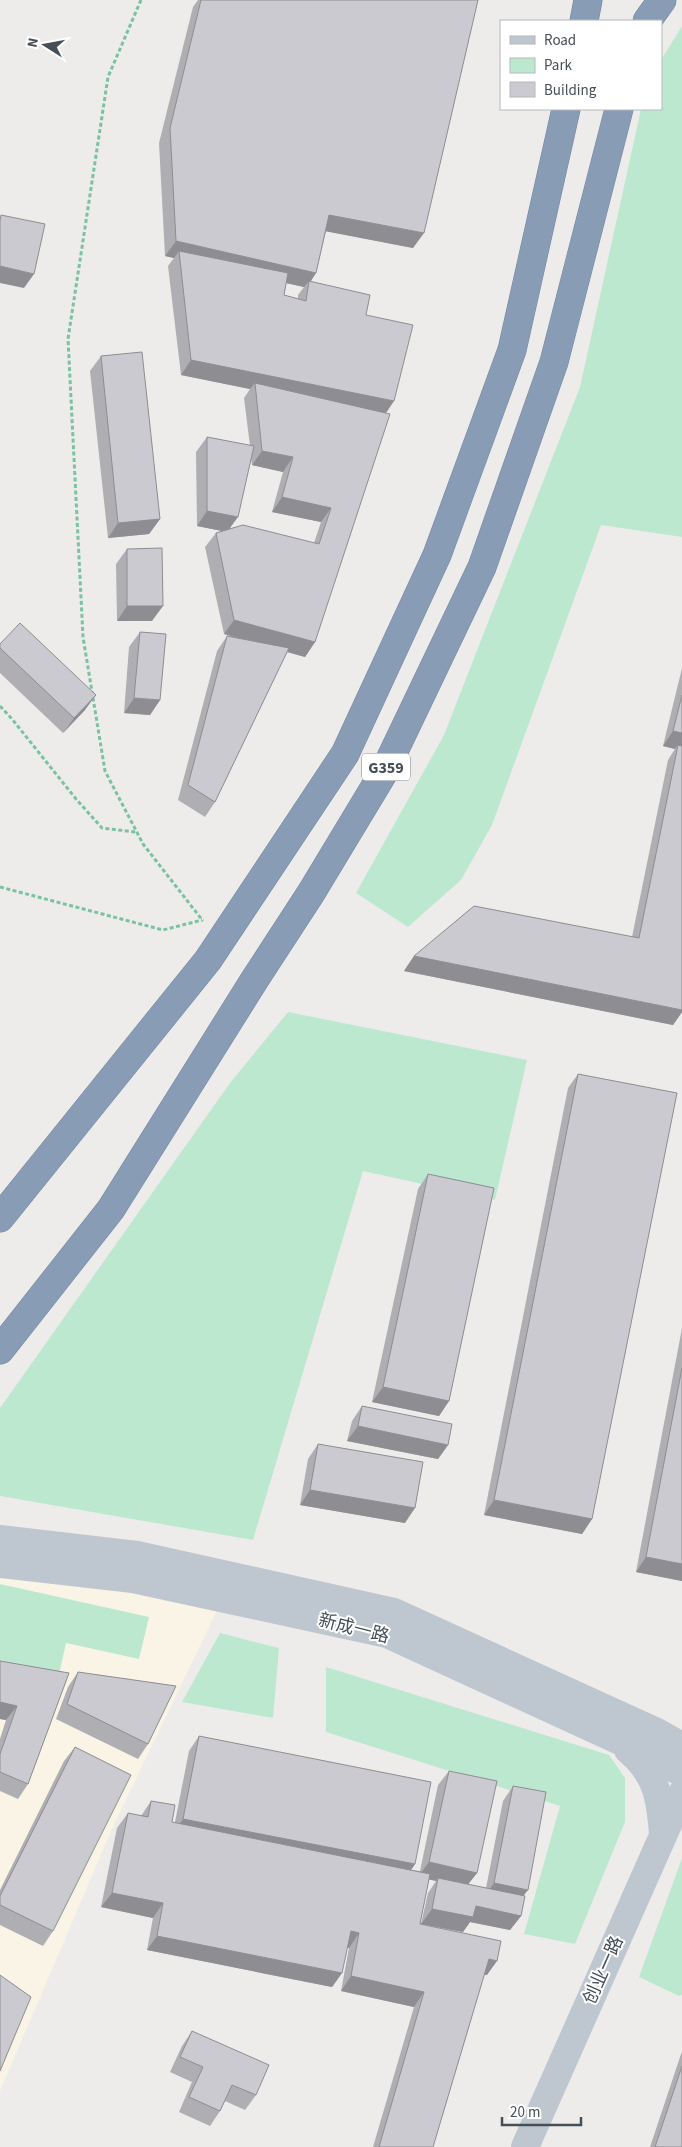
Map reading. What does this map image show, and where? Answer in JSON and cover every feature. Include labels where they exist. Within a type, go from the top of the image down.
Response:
[{"type":"highway","points":[[567,0],[569,20]]},
{"type":"highway","points":[[584,20],[588,0]]},
{"type":"highway","points":[[640,20],[644,0]]},
{"type":"highway","points":[[648,20],[662,0]]},
{"type":"highway","name":"G359","points":[[0,1218],[208,960],[219,940],[345,754],[437,555],[512,350],[566,110]]},
{"type":"highway","name":"G359","points":[[0,1350],[111,1210],[254,979],[311,894],[384,772],[482,567],[554,362],[619,110]]},
{"type":"street","name":"新成一路","points":[[0,1539],[137,1555],[394,1612],[657,1732],[682,1746]]},
{"type":"street","name":"新成一路","points":[[0,1564],[133,1578],[387,1634],[646,1753],[682,1773]]},
{"type":"street","points":[[615,1739],[636,1757],[650,1776],[672,1828]]},
{"type":"street","name":"创业一路","points":[[525,2147],[672,1828],[682,1793]]},
{"type":"path","points":[[141,0],[108,77],[68,339],[83,637],[105,771],[143,844],[219,940]]},
{"type":"path","points":[[0,706],[12,718],[76,800],[102,828],[137,832]]},
{"type":"path","points":[[0,887],[164,930],[202,920]]},
{"type":"shaded area","points":[[0,1564],[223,1598],[112,1829],[0,2091]]},
{"type":"green space","points":[[682,26],[682,537],[601,525],[492,825],[461,880],[408,927],[356,893],[444,735],[580,387],[641,110],[662,110],[662,58]]},
{"type":"green space","points":[[288,1012],[527,1060],[495,1200],[363,1171],[253,1540],[0,1496],[0,1408],[230,1083]]},
{"type":"green space","points":[[0,1584],[149,1617],[139,1659],[66,1643],[58,1679],[0,1666]]},
{"type":"green space","points":[[220,1633],[279,1648],[273,1718],[182,1702]]},
{"type":"green space","points":[[326,1667],[609,1755],[625,1778],[625,1822],[575,1944],[524,1934],[560,1806],[326,1732]]},
{"type":"green space","points":[[682,1858],[682,1995],[679,1996],[639,1977]]},
{"type":"building","points":[[201,0],[478,0],[424,233],[329,215],[316,273],[176,241],[170,128]]},
{"type":"building","points":[[1,215],[45,224],[34,274],[0,266]]},
{"type":"building","points":[[179,251],[288,273],[284,295],[306,301],[309,281],[370,295],[366,315],[413,325],[394,401],[191,360]]},
{"type":"building","points":[[142,352],[160,519],[118,523],[101,356]]},
{"type":"building","points":[[255,383],[390,414],[315,642],[234,620],[216,533],[243,525],[319,544],[331,508],[282,497],[293,457],[262,451]]},
{"type":"building","points":[[207,437],[254,446],[238,517],[207,511]]},
{"type":"building","points":[[162,548],[163,606],[127,606],[127,549]]},
{"type":"building","points":[[20,623],[96,695],[74,718],[0,648],[0,644]]},
{"type":"building","points":[[140,632],[166,634],[160,700],[134,698]]},
{"type":"building","points":[[227,636],[289,648],[215,802],[188,785]]},
{"type":"building","points":[[682,695],[682,733],[673,731]]},
{"type":"building","points":[[678,745],[682,746],[682,1010],[414,956],[474,906],[639,938]]},
{"type":"building","points":[[578,1074],[677,1093],[592,1519],[494,1500]]},
{"type":"building","points":[[428,1174],[494,1188],[449,1401],[383,1387]]},
{"type":"building","points":[[682,1368],[682,1564],[646,1557]]},
{"type":"building","points":[[362,1406],[452,1424],[448,1445],[358,1426]]},
{"type":"building","points":[[318,1444],[423,1462],[415,1508],[310,1490]]},
{"type":"building","points":[[0,1661],[69,1673],[28,1784],[0,1772],[0,1754],[17,1706],[0,1702]]},
{"type":"building","points":[[78,1672],[176,1686],[148,1744],[67,1704]]},
{"type":"building","points":[[199,1736],[431,1782],[415,1864],[183,1819]]},
{"type":"building","points":[[75,1747],[131,1775],[53,1931],[0,1905],[0,1896]]},
{"type":"building","points":[[449,1771],[497,1781],[477,1873],[429,1862]]},
{"type":"building","points":[[513,1786],[546,1792],[528,1890],[494,1883]]},
{"type":"building","points":[[151,1801],[175,1805],[172,1822],[430,1874],[420,1924],[501,1941],[497,1961],[489,1959],[433,2147],[379,2147],[424,1992],[351,1976],[359,1933],[351,1931],[342,1973],[157,1936],[163,1903],[112,1893],[128,1813],[148,1817]]},
{"type":"building","points":[[438,1878],[525,1896],[521,1916],[476,1906],[473,1917],[432,1909]]},
{"type":"building","points":[[0,1975],[31,1997],[0,2071]]},
{"type":"building","points":[[192,2031],[269,2065],[256,2095],[232,2085],[220,2111],[189,2097],[203,2067],[180,2057]]},
{"type":"building","points":[[682,2066],[682,2147],[655,2147]]}]
